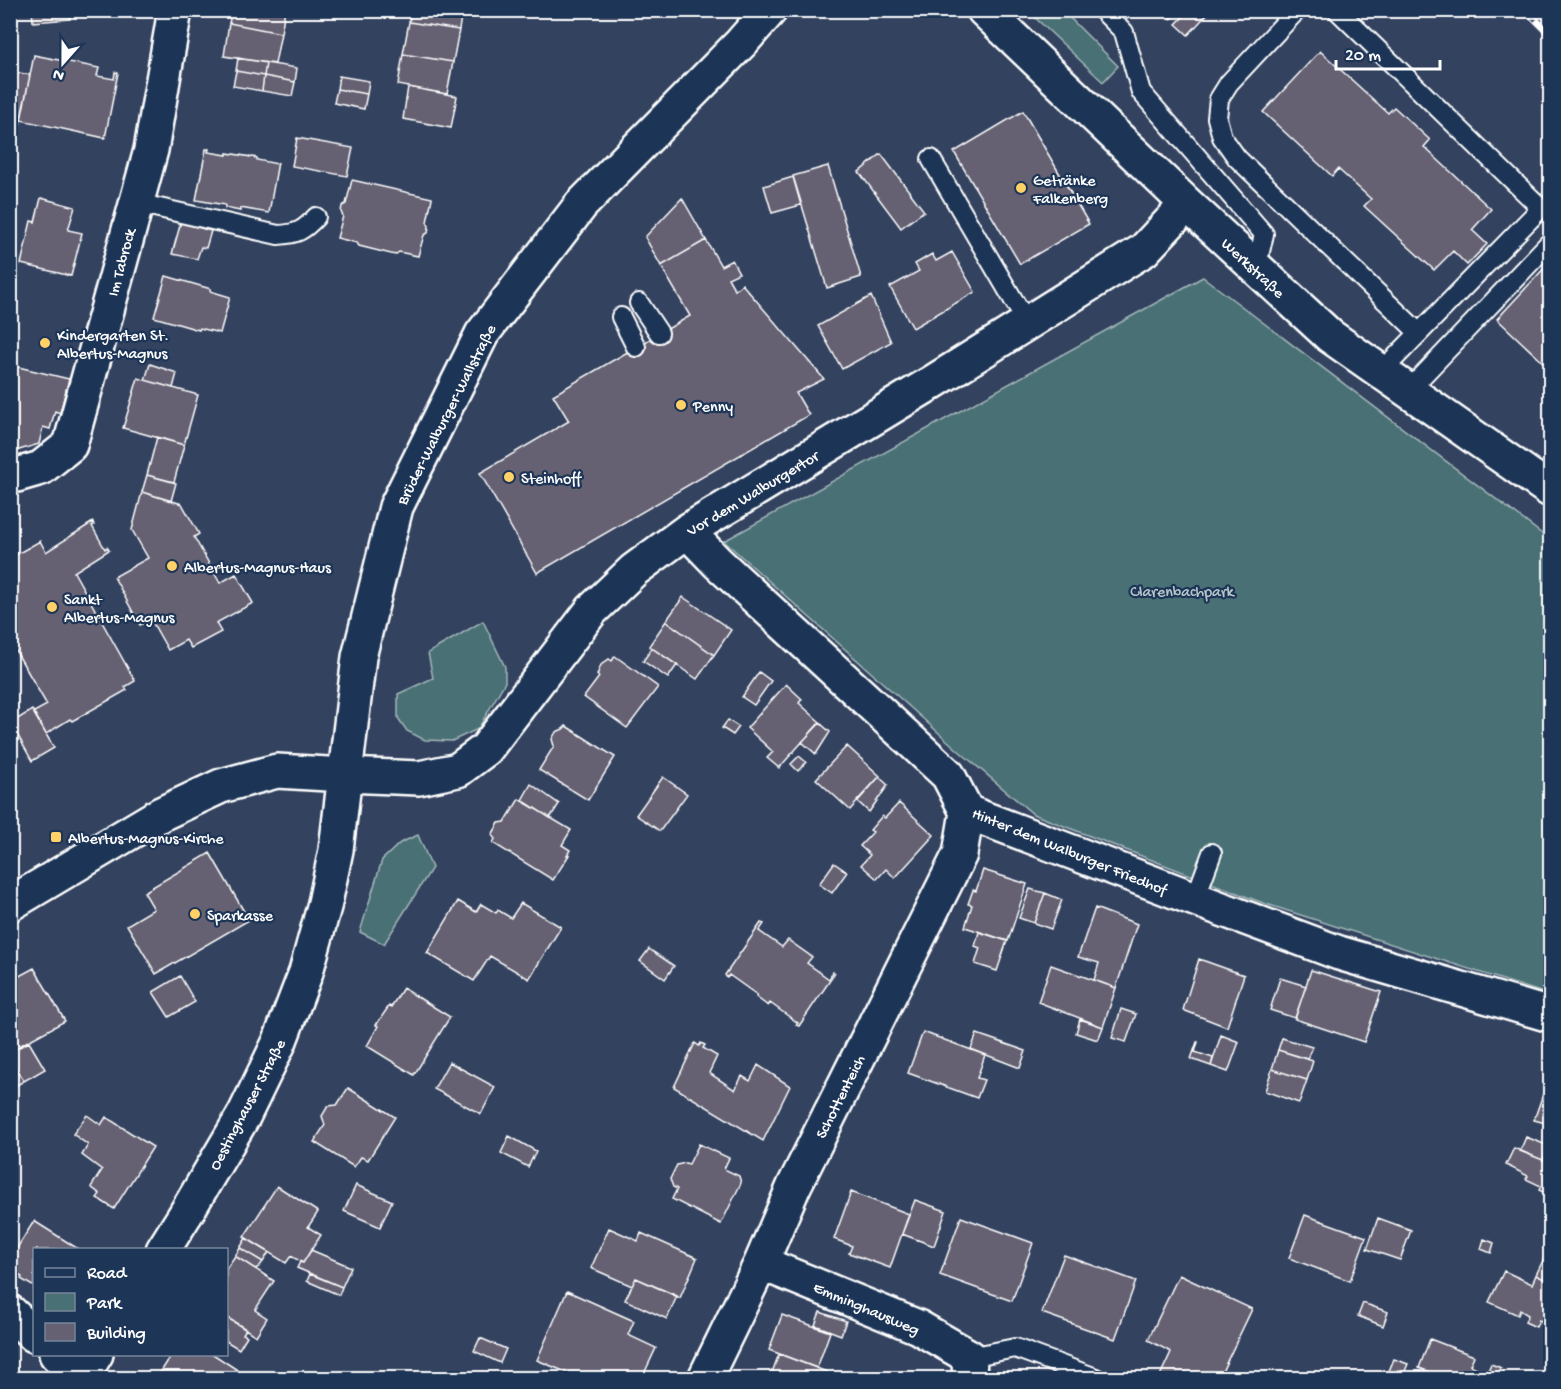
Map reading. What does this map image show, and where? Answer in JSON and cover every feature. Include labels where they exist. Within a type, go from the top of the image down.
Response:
[{"type":"street","name":"Im Tabrock","points":[[10,477],[41,468],[70,445],[151,150],[175,10]]},
{"type":"street","name":"Brüder-Walburger-Wallstraße","points":[[345,775],[359,657],[396,507],[482,334],[581,205],[741,43],[770,10]]},
{"type":"street","name":"Werkstraße","points":[[984,10],[1187,204],[1330,336],[1551,490]]},
{"type":"street","name":"Vor dem Walburgertor","points":[[10,904],[161,814],[221,786],[277,771],[418,778],[458,770],[486,749],[592,610],[634,570],[687,531],[933,382],[1144,250],[1187,204]]},
{"type":"street","name":"Hinter dem Walburger Friedhof","points":[[687,531],[727,571],[948,775],[967,812],[1339,953],[1551,1015]]},
{"type":"street","name":"Oestinghauser Straße","points":[[164,1248],[244,1115],[279,1043],[306,972],[326,903],[336,850],[345,775]]},
{"type":"street","name":"Schottenteich","points":[[705,1378],[761,1263],[794,1186],[960,854],[967,812]]},
{"type":"street","name":"Emminghausweg","points":[[761,1263],[918,1327],[970,1368]]},
{"type":"street","points":[[10,1312],[33,1334]]},
{"type":"street","points":[[60,1356],[86,1370]]},
{"type":"lane","points":[[1102,10],[1124,32],[1141,92],[1264,234],[1256,269]]},
{"type":"lane","points":[[1298,10],[1229,82],[1219,99],[1217,118],[1222,136],[1237,158],[1419,333]]},
{"type":"lane","points":[[1337,10],[1541,208],[1381,372]]},
{"type":"lane","points":[[931,159],[1027,323]]},
{"type":"lane","points":[[137,203],[278,235],[293,234],[306,228],[315,217]]},
{"type":"lane","points":[[1408,391],[1551,242]]},
{"type":"lane","points":[[639,303],[659,333]]},
{"type":"lane","points":[[621,317],[636,347]]},
{"type":"lane","points":[[1195,899],[1212,853]]},
{"type":"lane","name":"Emminghausweg","points":[[970,1368],[1015,1348],[1096,1378]]},
{"type":"green space","points":[[1028,11],[1063,11],[1118,66],[1103,82]]},
{"type":"green space","name":"Clarenbachpark","points":[[1203,277],[1550,540],[1550,995],[1263,903],[1033,814],[724,541]]},
{"type":"green space","points":[[483,621],[505,667],[505,682],[478,729],[452,741],[425,740],[407,731],[398,718],[398,694],[433,678],[428,653]]},
{"type":"green space","points":[[418,835],[432,868],[384,944],[360,932],[382,860],[400,843]]},
{"type":"building","points":[[32,10],[69,10],[70,19],[33,22]]},
{"type":"building","points":[[232,10],[285,10],[281,33],[229,23]]},
{"type":"building","points":[[411,10],[462,10],[459,30],[409,22]]},
{"type":"building","points":[[1162,10],[1179,10],[1171,19]]},
{"type":"building","points":[[1190,10],[1211,10],[1188,35],[1176,24]]},
{"type":"building","points":[[409,22],[459,30],[453,62],[403,54]]},
{"type":"building","points":[[229,23],[281,33],[275,64],[224,56]]},
{"type":"building","points":[[1320,51],[1388,113],[1394,107],[1430,140],[1424,147],[1491,209],[1472,230],[1487,244],[1467,265],[1453,251],[1434,270],[1364,206],[1371,199],[1338,169],[1332,176],[1263,112]]},
{"type":"building","points":[[403,54],[453,62],[447,94],[398,85]]},
{"type":"building","points":[[34,55],[99,68],[97,76],[114,79],[115,72],[118,73],[105,138],[21,120]]},
{"type":"building","points":[[238,58],[266,63],[264,76],[236,71]]},
{"type":"building","points":[[266,63],[297,68],[295,82],[264,76]]},
{"type":"building","points":[[10,71],[30,75],[16,142],[10,140]]},
{"type":"building","points":[[236,71],[264,76],[262,91],[233,86]]},
{"type":"building","points":[[264,76],[295,82],[292,96],[262,91]]},
{"type":"building","points":[[339,76],[369,81],[367,94],[337,89]]},
{"type":"building","points":[[408,87],[457,96],[451,128],[403,119]]},
{"type":"building","points":[[337,89],[367,94],[364,109],[334,103]]},
{"type":"building","name":"Getränke Falkenberg","points":[[1023,111],[1089,224],[1020,264],[954,152]]},
{"type":"building","points":[[297,138],[353,148],[347,176],[292,166]]},
{"type":"building","points":[[206,149],[209,149],[208,152],[257,158],[257,160],[277,164],[278,162],[269,213],[240,208],[240,211],[225,208],[225,205],[196,200]]},
{"type":"building","points":[[881,154],[924,211],[901,228],[859,172]]},
{"type":"building","points":[[828,166],[861,277],[827,288],[793,176]]},
{"type":"building","points":[[793,177],[801,205],[772,213],[764,186]]},
{"type":"building","points":[[352,180],[432,198],[427,222],[428,233],[424,235],[418,256],[399,252],[395,255],[337,238],[343,216],[342,206],[346,204]]},
{"type":"building","points":[[41,198],[75,207],[68,230],[82,233],[71,276],[21,264],[31,221],[35,222]]},
{"type":"building","points":[[682,198],[706,240],[661,266],[645,237]]},
{"type":"building","points":[[181,222],[211,231],[206,248],[201,247],[197,259],[172,254]]},
{"type":"building","name":"Penny","points":[[706,240],[721,266],[732,260],[739,273],[728,278],[735,290],[742,284],[824,379],[796,393],[809,415],[537,573],[480,473],[569,421],[553,395],[690,316],[661,266]]},
{"type":"building","points":[[952,252],[975,292],[913,328],[890,287],[919,271],[915,264],[932,254],[936,261]]},
{"type":"building","points":[[1550,262],[1550,369],[1497,319]]},
{"type":"building","points":[[166,276],[230,297],[220,333],[200,328],[199,330],[154,317]]},
{"type":"building","points":[[871,296],[891,342],[842,369],[818,326]]},
{"type":"building","points":[[150,364],[177,373],[173,388],[145,380]]},
{"type":"building","points":[[10,365],[69,379],[60,413],[55,411],[50,429],[43,427],[39,444],[16,451],[12,427],[10,428]]},
{"type":"building","points":[[138,378],[198,395],[184,445],[123,428]]},
{"type":"building","points":[[157,437],[184,445],[174,482],[147,475]]},
{"type":"building","points":[[147,475],[176,483],[171,501],[142,492]]},
{"type":"building","name":"Albertus-Magnus-Haus","points":[[142,492],[182,504],[199,534],[194,537],[220,583],[236,574],[253,603],[216,623],[221,632],[191,648],[186,640],[168,650],[151,620],[140,625],[114,577],[148,558],[132,530]]},
{"type":"building","name":"Sankt Albertus-Magnus","points":[[93,522],[92,526],[105,549],[107,547],[109,550],[74,572],[135,681],[125,687],[127,690],[46,734],[34,712],[47,705],[10,641],[10,558],[40,541],[46,552]]},
{"type":"building","points":[[683,597],[731,630],[714,655],[666,621]]},
{"type":"building","points":[[666,621],[714,655],[697,679],[649,646]]},
{"type":"building","points":[[652,648],[677,665],[668,678],[643,661]]},
{"type":"building","points":[[615,656],[658,687],[627,728],[584,697],[599,677],[597,675],[601,665],[609,659],[612,661]]},
{"type":"building","points":[[759,672],[771,681],[754,705],[742,697]]},
{"type":"building","points":[[786,684],[802,699],[799,703],[820,722],[779,768],[767,758],[773,752],[747,728]]},
{"type":"building","points":[[32,710],[54,748],[32,761],[11,723]]},
{"type":"building","points":[[728,720],[739,727],[733,735],[722,728]]},
{"type":"building","points":[[820,723],[830,732],[816,754],[802,742]]},
{"type":"building","points":[[566,726],[615,757],[588,800],[539,770],[554,746],[552,739],[556,732]]},
{"type":"building","points":[[847,746],[880,776],[850,810],[816,779]]},
{"type":"building","points":[[799,756],[806,762],[798,771],[791,764]]},
{"type":"building","points":[[663,777],[687,794],[660,831],[636,815]]},
{"type":"building","points":[[879,777],[888,785],[869,812],[857,801]]},
{"type":"building","points":[[531,784],[559,804],[550,818],[522,800]]},
{"type":"building","points":[[519,799],[571,830],[562,845],[570,850],[567,855],[569,855],[553,880],[493,843],[495,839],[492,835],[499,823],[505,822]]},
{"type":"building","points":[[899,803],[934,835],[895,878],[886,869],[877,879],[861,865],[870,855],[860,846],[873,832],[870,830],[882,816],[885,818]]},
{"type":"building","name":"Sparkasse","points":[[210,853],[249,920],[156,974],[127,925],[154,909],[144,892]]},
{"type":"building","points":[[834,863],[847,872],[832,893],[819,884]]},
{"type":"building","points":[[983,870],[1027,884],[1008,941],[965,927],[972,905],[968,904],[973,890],[976,891]]},
{"type":"building","points":[[1030,889],[1045,893],[1034,923],[1019,918]]},
{"type":"building","points":[[1045,893],[1062,900],[1051,929],[1034,923]]},
{"type":"building","points":[[458,901],[476,912],[481,904],[496,913],[498,910],[511,918],[521,903],[561,927],[529,979],[490,956],[474,981],[427,953]]},
{"type":"building","points":[[1095,908],[1137,924],[1116,988],[1094,980],[1099,963],[1078,957]]},
{"type":"building","points":[[761,923],[764,924],[759,931],[782,947],[788,940],[812,957],[807,963],[829,979],[833,972],[835,973],[799,1026],[770,1003],[768,1006],[756,997],[757,995],[729,975],[727,978],[725,975]]},
{"type":"building","points":[[979,932],[1007,941],[997,971],[975,964],[980,948],[975,946]]},
{"type":"building","points":[[649,949],[674,966],[665,979],[640,961]]},
{"type":"building","points":[[1199,959],[1244,975],[1227,1027],[1183,1010]]},
{"type":"building","points":[[1051,965],[1116,988],[1103,1027],[1038,1002]]},
{"type":"building","points":[[34,968],[65,1021],[19,1046],[10,1031],[10,981]]},
{"type":"building","points":[[1311,970],[1381,992],[1364,1042],[1295,1019]]},
{"type":"building","points":[[180,976],[195,1002],[169,1017],[153,992]]},
{"type":"building","points":[[1280,978],[1306,986],[1295,1018],[1270,1010]]},
{"type":"building","points":[[403,988],[450,1017],[414,1075],[367,1046],[378,1026],[376,1025]]},
{"type":"building","points":[[1121,1009],[1136,1014],[1126,1042],[1112,1038]]},
{"type":"building","points":[[1080,1019],[1103,1027],[1098,1040],[1076,1033]]},
{"type":"building","points":[[923,1032],[985,1055],[977,1078],[984,1080],[977,1098],[908,1073]]},
{"type":"building","points":[[977,1034],[1026,1051],[1020,1068],[971,1049]]},
{"type":"building","points":[[1221,1035],[1239,1042],[1228,1072],[1211,1066]]},
{"type":"building","points":[[1282,1038],[1312,1047],[1308,1059],[1278,1050]]},
{"type":"building","points":[[29,1042],[45,1069],[24,1081],[10,1059],[10,1052]]},
{"type":"building","points":[[1197,1042],[1195,1052],[1213,1058],[1211,1066],[1191,1059]]},
{"type":"building","points":[[695,1043],[699,1046],[701,1043],[705,1045],[703,1048],[717,1056],[709,1073],[735,1090],[742,1076],[750,1081],[758,1065],[790,1086],[763,1141],[674,1087]]},
{"type":"building","points":[[1278,1050],[1313,1061],[1307,1080],[1272,1069]]},
{"type":"building","points":[[10,1059],[24,1081],[10,1089]]},
{"type":"building","points":[[449,1062],[495,1087],[481,1114],[434,1089]]},
{"type":"building","points":[[1272,1069],[1307,1080],[1299,1103],[1265,1091]]},
{"type":"building","points":[[1549,1077],[1550,1119],[1549,1124],[1534,1120]]},
{"type":"building","points":[[348,1088],[395,1117],[368,1160],[361,1157],[354,1167],[314,1142],[325,1125],[322,1116],[328,1106],[337,1105]]},
{"type":"building","points":[[87,1115],[101,1125],[106,1117],[153,1147],[114,1209],[97,1198],[100,1194],[91,1187],[102,1170],[82,1155],[88,1145],[73,1134]]},
{"type":"building","points":[[509,1136],[536,1151],[528,1167],[501,1153]]},
{"type":"building","points":[[1526,1137],[1549,1146],[1543,1160],[1520,1151]]},
{"type":"building","points":[[699,1144],[729,1158],[724,1169],[739,1176],[741,1183],[721,1224],[672,1199],[677,1189],[673,1187],[670,1179],[677,1165],[689,1164]]},
{"type":"building","points":[[1514,1148],[1550,1163],[1550,1196],[1539,1190],[1541,1186],[1526,1179],[1528,1176],[1506,1165]]},
{"type":"building","points":[[356,1185],[392,1201],[380,1227],[344,1211]]},
{"type":"building","points":[[277,1186],[318,1212],[308,1227],[321,1235],[303,1263],[291,1256],[286,1263],[244,1237]]},
{"type":"building","points":[[851,1192],[909,1214],[890,1268],[849,1253],[852,1246],[834,1239]]},
{"type":"building","points":[[915,1200],[946,1211],[934,1246],[902,1234]]},
{"type":"building","points":[[1305,1215],[1366,1237],[1350,1281],[1289,1258]]},
{"type":"building","points":[[961,1217],[1033,1243],[1012,1301],[940,1275]]},
{"type":"building","points":[[1378,1218],[1411,1230],[1400,1260],[1367,1249]]},
{"type":"building","points":[[34,1221],[77,1248],[33,1248],[33,1286],[10,1270],[10,1259]]},
{"type":"building","points":[[609,1228],[638,1241],[641,1233],[697,1258],[680,1298],[636,1278],[632,1286],[591,1268]]},
{"type":"building","points":[[246,1238],[269,1252],[263,1262],[240,1248]]},
{"type":"building","points":[[1484,1239],[1494,1243],[1491,1253],[1481,1249]]},
{"type":"building","points":[[1550,1246],[1550,1282],[1536,1275]]},
{"type":"building","points":[[240,1248],[263,1262],[255,1269],[235,1256]]},
{"type":"building","points":[[311,1250],[351,1267],[342,1287],[297,1268]]},
{"type":"building","points":[[1064,1255],[1136,1281],[1115,1339],[1042,1313]]},
{"type":"building","points":[[235,1256],[274,1281],[255,1310],[267,1318],[256,1336],[228,1318],[228,1266]]},
{"type":"building","points":[[1504,1271],[1532,1284],[1536,1275],[1550,1282],[1550,1325],[1539,1320],[1536,1327],[1525,1322],[1528,1315],[1520,1310],[1518,1315],[1489,1302]]},
{"type":"building","points":[[310,1274],[342,1287],[339,1295],[307,1281]]},
{"type":"building","points":[[1179,1275],[1252,1309],[1219,1378],[1159,1378],[1171,1352],[1148,1340]]},
{"type":"building","points":[[636,1278],[677,1296],[667,1319],[625,1300]]},
{"type":"building","points":[[567,1291],[634,1321],[628,1335],[656,1348],[642,1378],[580,1378],[537,1360]]},
{"type":"building","points":[[1363,1303],[1388,1312],[1383,1326],[1358,1316]]},
{"type":"building","points":[[820,1312],[846,1321],[841,1335],[815,1325]]},
{"type":"building","points":[[782,1315],[830,1332],[817,1368],[769,1350]]},
{"type":"building","points":[[228,1318],[246,1329],[243,1334],[247,1336],[239,1349],[228,1342]]},
{"type":"building","points":[[480,1338],[506,1349],[500,1363],[474,1351]]},
{"type":"building","points":[[1430,1339],[1474,1356],[1470,1365],[1487,1373],[1491,1364],[1501,1368],[1497,1377],[1500,1378],[1448,1378],[1419,1368]]},
{"type":"building","points":[[779,1354],[827,1372],[825,1378],[770,1378]]},
{"type":"building","points":[[171,1356],[216,1356],[245,1375],[243,1378],[157,1378]]},
{"type":"building","points":[[1394,1359],[1408,1364],[1402,1378],[1386,1378]]},
{"type":"railway","points":[[1526,10],[1550,34]]},
{"type":"place","name":"Getränke Falkenberg","points":[[1021,188]]},
{"type":"place","name":"Kindergarten St. Albertus-Magnus","points":[[45,343]]},
{"type":"place","name":"Penny","points":[[681,405]]},
{"type":"place","name":"Steinhoff","points":[[509,477]]},
{"type":"place","name":"Albertus-Magnus-Haus","points":[[172,566]]},
{"type":"place","name":"Sankt Albertus-Magnus","points":[[52,607]]},
{"type":"place","name":"Albertus-Magnus-Kirche","points":[[56,837]]},
{"type":"place","name":"Sparkasse","points":[[195,914]]}]
